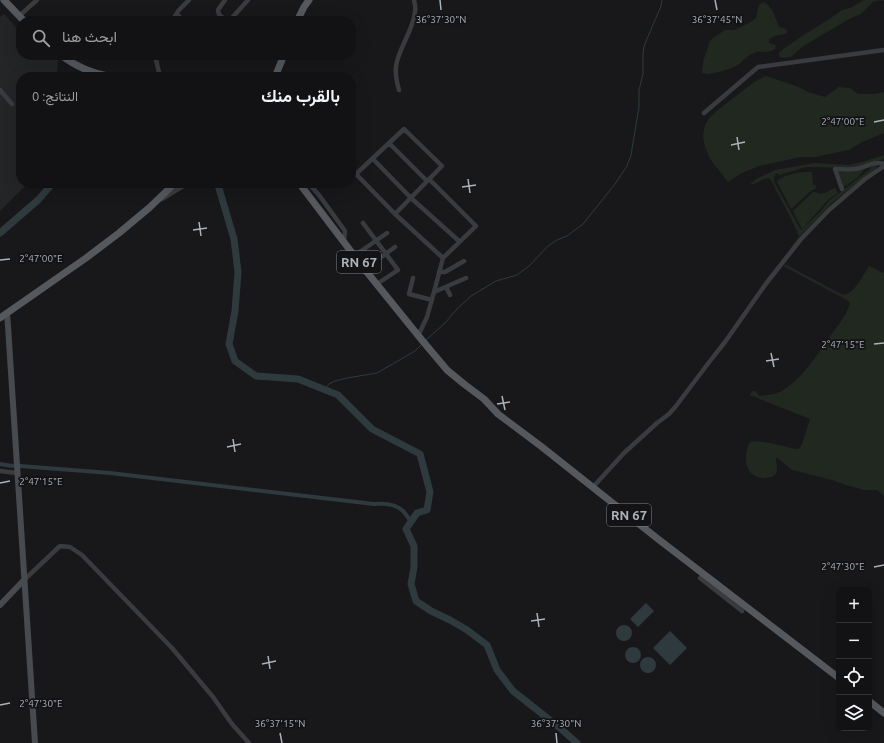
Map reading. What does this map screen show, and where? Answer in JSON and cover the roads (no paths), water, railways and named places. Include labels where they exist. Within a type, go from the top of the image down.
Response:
[{"type":"main road","points":[[4,0],[19,16]]},
{"type":"main road","points":[[300,16],[309,0]]},
{"type":"main road","points":[[67,60],[94,72]]},
{"type":"main road","points":[[277,72],[282,60]]},
{"type":"main road","points":[[34,743],[8,326],[3,316],[119,233],[170,188]]},
{"type":"main road","name":"RN 67","points":[[303,188],[354,256],[447,370],[484,399],[498,414],[836,676]]},
{"type":"main road","points":[[0,605],[24,580]]},
{"type":"main road","points":[[872,703],[883,710]]},
{"type":"street","points":[[23,16],[37,0]]},
{"type":"street","points":[[177,14],[190,0]]},
{"type":"street","points":[[221,16],[218,13],[218,10],[225,0]]},
{"type":"street","points":[[234,16],[248,0]]},
{"type":"street","points":[[399,90],[396,68],[414,20],[416,11],[414,0]]},
{"type":"street","points":[[704,113],[758,67],[884,50]]},
{"type":"street","points":[[156,60],[159,72]]},
{"type":"street","points":[[0,90],[12,104]]},
{"type":"street","points":[[395,214],[442,166],[404,129],[356,174],[395,214],[443,258]]},
{"type":"street","points":[[389,143],[476,226],[443,258],[422,340]]},
{"type":"street","points":[[373,159],[410,198],[459,241]]},
{"type":"street","points":[[842,189],[835,169],[855,169],[878,163],[884,165]]},
{"type":"street","points":[[593,487],[624,453],[669,414],[676,406],[725,342],[764,286],[801,239],[829,210],[864,179],[884,165]]},
{"type":"street","points":[[155,202],[179,188]]},
{"type":"street","points":[[313,188],[345,230],[344,241]]},
{"type":"street","points":[[363,223],[398,270],[378,284]]},
{"type":"street","points":[[354,256],[387,233]]},
{"type":"street","points":[[365,269],[395,247]]},
{"type":"street","points":[[439,272],[445,272],[464,261]]},
{"type":"street","points":[[413,278],[409,294],[432,300]]},
{"type":"street","points":[[434,292],[466,278]]},
{"type":"street","points":[[446,287],[450,295]]},
{"type":"street","points":[[0,471],[17,473]]},
{"type":"street","points":[[24,580],[60,546],[70,547],[82,554],[172,648],[213,697],[232,724],[249,743]]},
{"type":"street","points":[[704,574],[700,578],[742,611]]},
{"type":"waterway","points":[[426,340],[471,296],[496,281],[517,275],[529,266],[548,246],[567,236],[583,224],[615,184],[627,166],[631,155],[639,107],[639,90],[643,74],[644,46],[661,6],[662,0]]},
{"type":"waterway","points":[[0,233],[38,200],[49,188]]},
{"type":"waterway","points":[[219,188],[234,239],[238,272],[235,311],[229,344],[235,361],[256,376],[298,379],[338,395],[372,429],[420,454],[430,492],[427,510],[417,513],[406,529],[414,546],[414,567],[411,584],[416,601],[431,611],[467,630],[487,645],[497,670],[513,691],[577,743]]},
{"type":"waterway","points":[[325,389],[329,384],[335,381],[377,373],[415,351],[422,344]]},
{"type":"waterway","points":[[0,464],[13,466]]},
{"type":"waterway","points":[[20,466],[110,473],[374,504],[389,504],[400,508],[411,522]]}]
